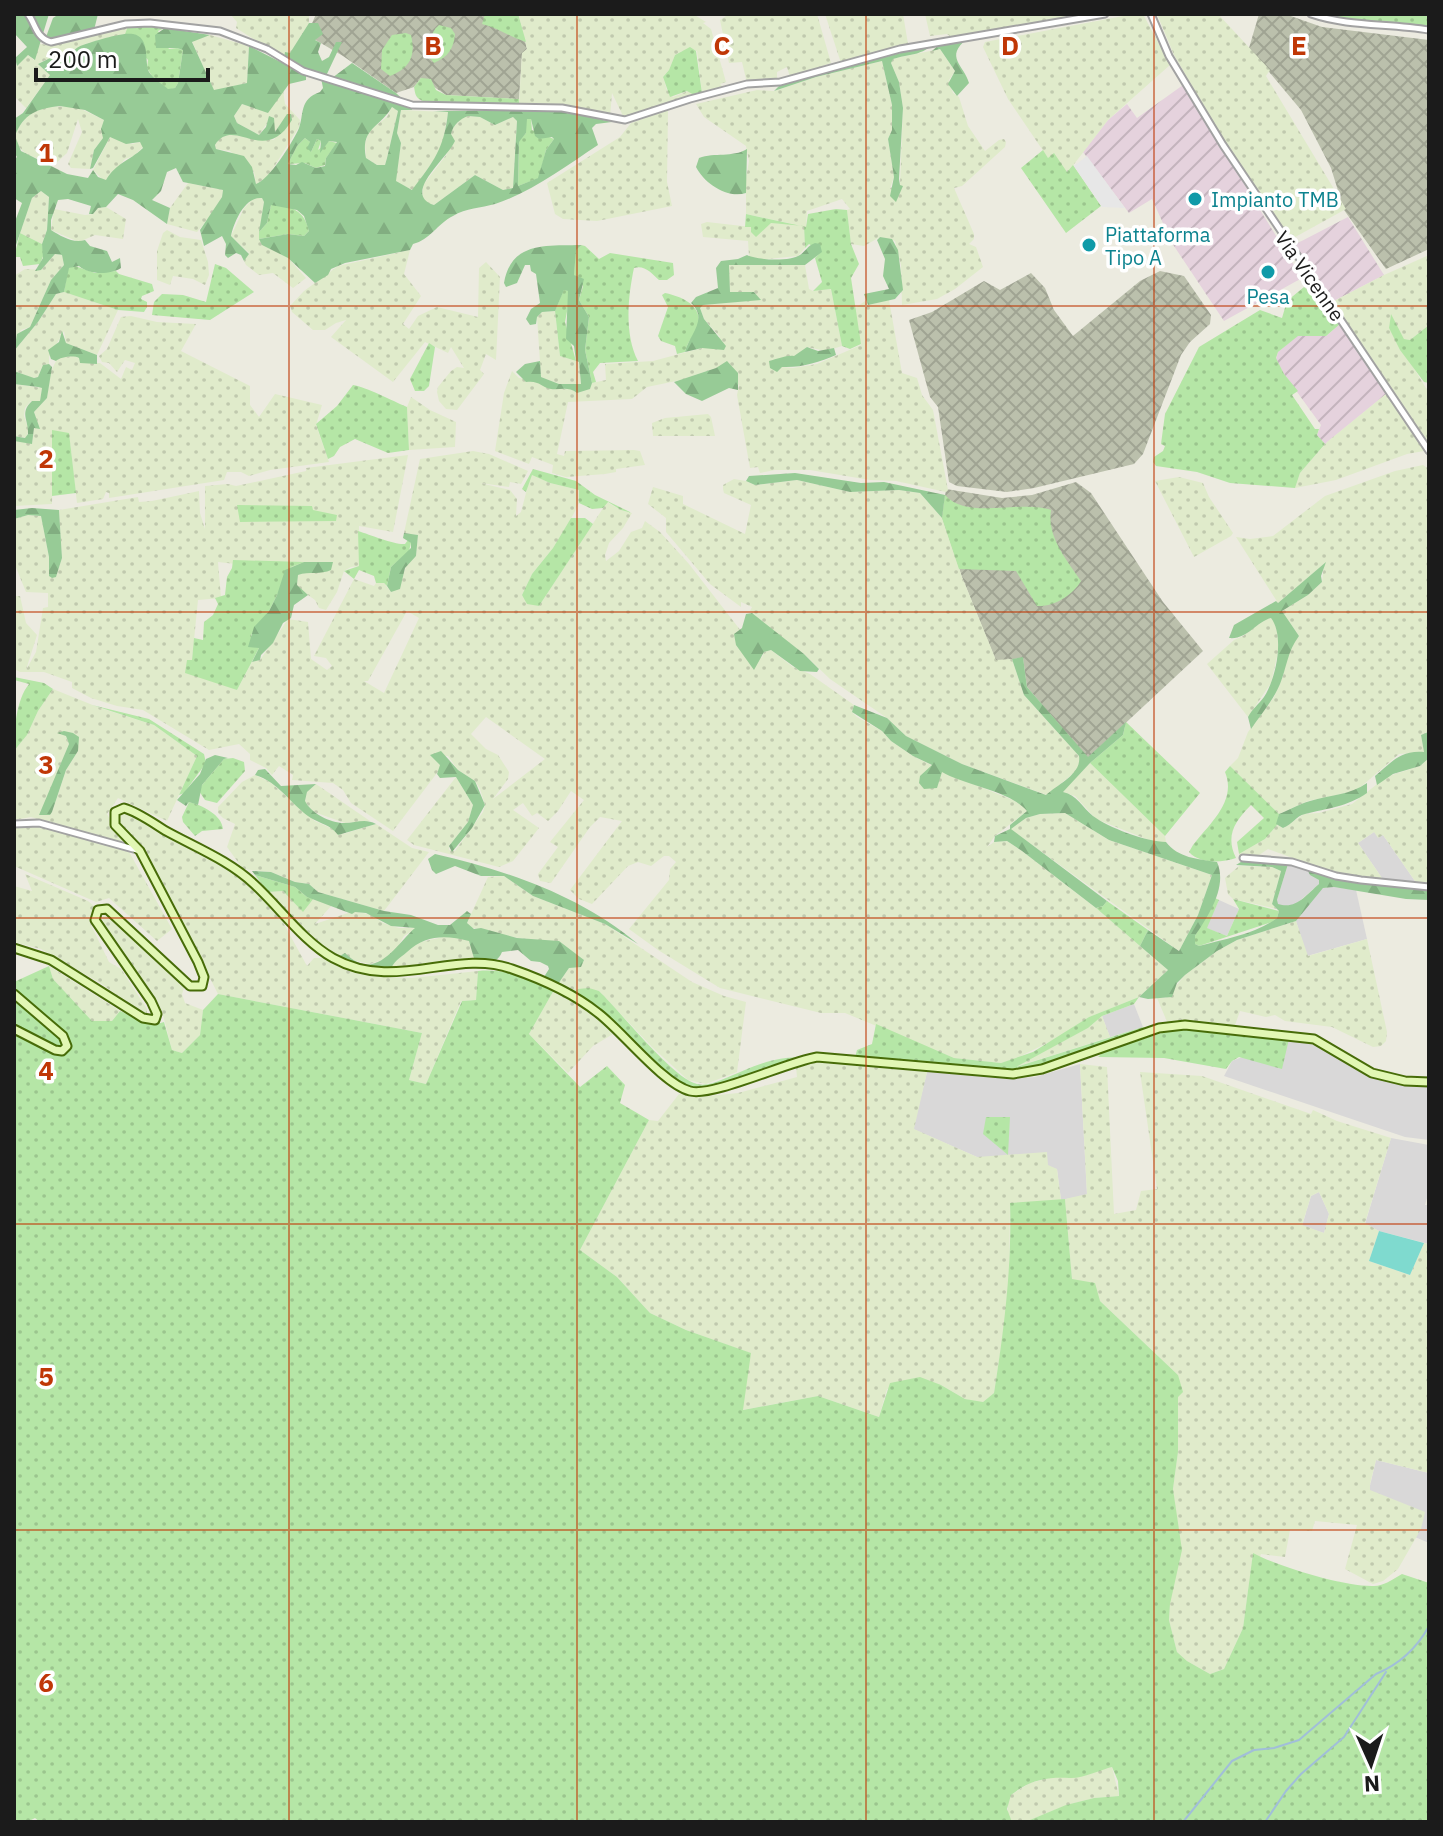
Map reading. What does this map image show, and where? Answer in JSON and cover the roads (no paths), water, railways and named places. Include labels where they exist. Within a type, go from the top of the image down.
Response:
[{"type":"main road","points":[[14,948],[51,960],[146,1020],[155,1020],[157,1014],[151,1001],[95,920],[98,910],[107,909],[114,912],[190,986],[202,986],[204,977],[198,962],[140,851],[115,825],[114,815],[119,809],[127,809],[246,876],[316,946],[342,963],[390,974],[479,964],[517,970],[584,1003],[669,1078],[690,1091],[711,1090],[817,1057],[983,1074],[1029,1072],[1173,1025],[1314,1039],[1372,1073],[1405,1081],[1429,1082]]},
{"type":"main road","points":[[14,994],[63,1036],[67,1046],[62,1051],[55,1050],[14,1029]]},
{"type":"street","points":[[28,14],[43,40],[51,42],[126,24],[150,23],[220,31],[267,49],[303,71],[412,105],[562,108],[625,120],[747,84],[780,82],[900,49],[1105,14]]},
{"type":"street","name":"Via Vicenne","points":[[1151,14],[1169,56],[1223,145],[1429,451]]},
{"type":"street","points":[[1311,14],[1349,24],[1399,25],[1429,30]]},
{"type":"street","points":[[14,824],[39,823],[140,851]]},
{"type":"street","points":[[1243,858],[1292,862],[1336,876],[1429,887]]},
{"type":"waterway","points":[[1183,1822],[1232,1761],[1254,1750],[1299,1740],[1376,1674],[1407,1654],[1429,1626]]},
{"type":"waterway","points":[[1265,1822],[1301,1774],[1344,1737],[1386,1672]]},
{"type":"place","name":"Impianto TMB","points":[[1195,199]]},
{"type":"place","name":"Piattaforma Tipo A","points":[[1089,245]]},
{"type":"place","name":"Pesa","points":[[1268,272]]}]
